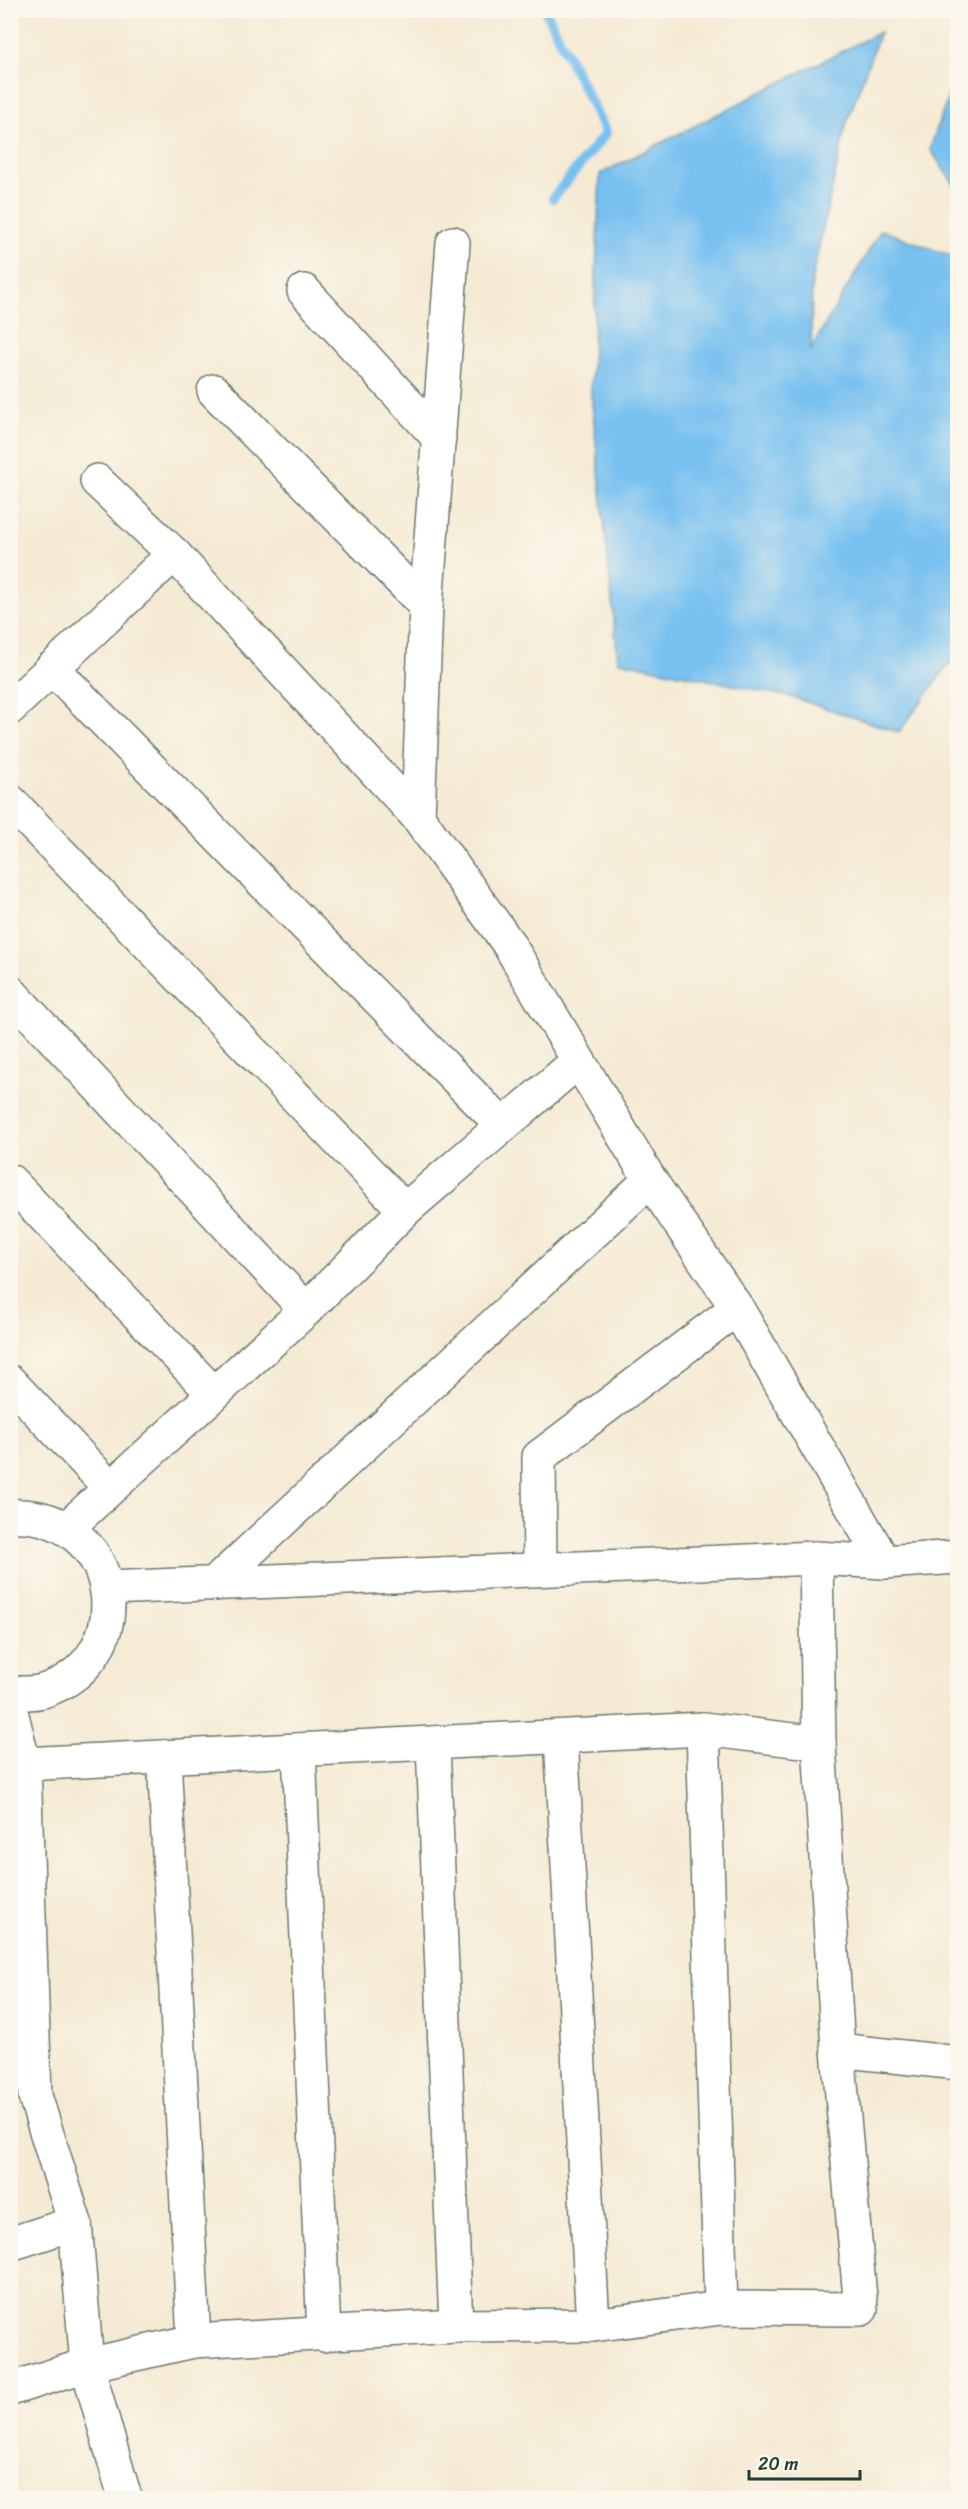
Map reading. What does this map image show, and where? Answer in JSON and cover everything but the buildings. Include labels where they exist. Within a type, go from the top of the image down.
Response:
[{"type":"street","points":[[418,818],[426,606],[453,243]]},
{"type":"street","points":[[304,291],[439,438]]},
{"type":"street","points":[[214,391],[426,606]]},
{"type":"street","points":[[97,481],[174,554],[418,818],[508,943],[577,1062],[650,1180],[736,1308],[884,1562]]},
{"type":"street","points":[[10,708],[174,554]]},
{"type":"street","points":[[52,668],[502,1125]]},
{"type":"street","points":[[10,801],[405,1210]]},
{"type":"street","points":[[10,992],[306,1310]]},
{"type":"street","points":[[68,1527],[306,1310],[405,1210],[577,1062]]},
{"type":"street","points":[[214,1584],[650,1180]]},
{"type":"street","points":[[10,1181],[214,1394]]},
{"type":"street","points":[[540,1569],[539,1457],[736,1308]]},
{"type":"street","points":[[10,1382],[110,1488]]},
{"type":"street","points":[[10,1516],[33,1515],[68,1527],[94,1554],[108,1588],[108,1623],[94,1654],[71,1678],[41,1692],[10,1693]]},
{"type":"street","points":[[108,1588],[816,1558],[884,1562],[957,1557]]},
{"type":"street","points":[[10,2389],[87,2366],[194,2341],[456,2326],[593,2325],[721,2308],[861,2309],[838,2050],[819,1743],[816,1558]]},
{"type":"street","points":[[10,1707],[17,1766],[23,2100],[75,2223],[87,2366],[115,2496]]},
{"type":"street","points":[[17,1766],[703,1730],[819,1743]]},
{"type":"street","points":[[703,1730],[721,2308]]},
{"type":"street","points":[[561,1737],[593,2325]]},
{"type":"street","points":[[434,1743],[456,2326]]},
{"type":"street","points":[[299,1750],[324,2335]]},
{"type":"street","points":[[164,1757],[194,2341]]},
{"type":"street","points":[[838,2050],[957,2063]]},
{"type":"street","points":[[10,2244],[75,2223]]},
{"type":"water","points":[[880,32],[846,125],[812,278],[811,349],[881,230],[957,258],[957,653],[899,732],[791,697],[618,661],[591,393],[600,174]]},
{"type":"water","points":[[957,72],[957,189],[930,149]]},
{"type":"waterway","points":[[545,10],[606,133],[553,198]]}]
